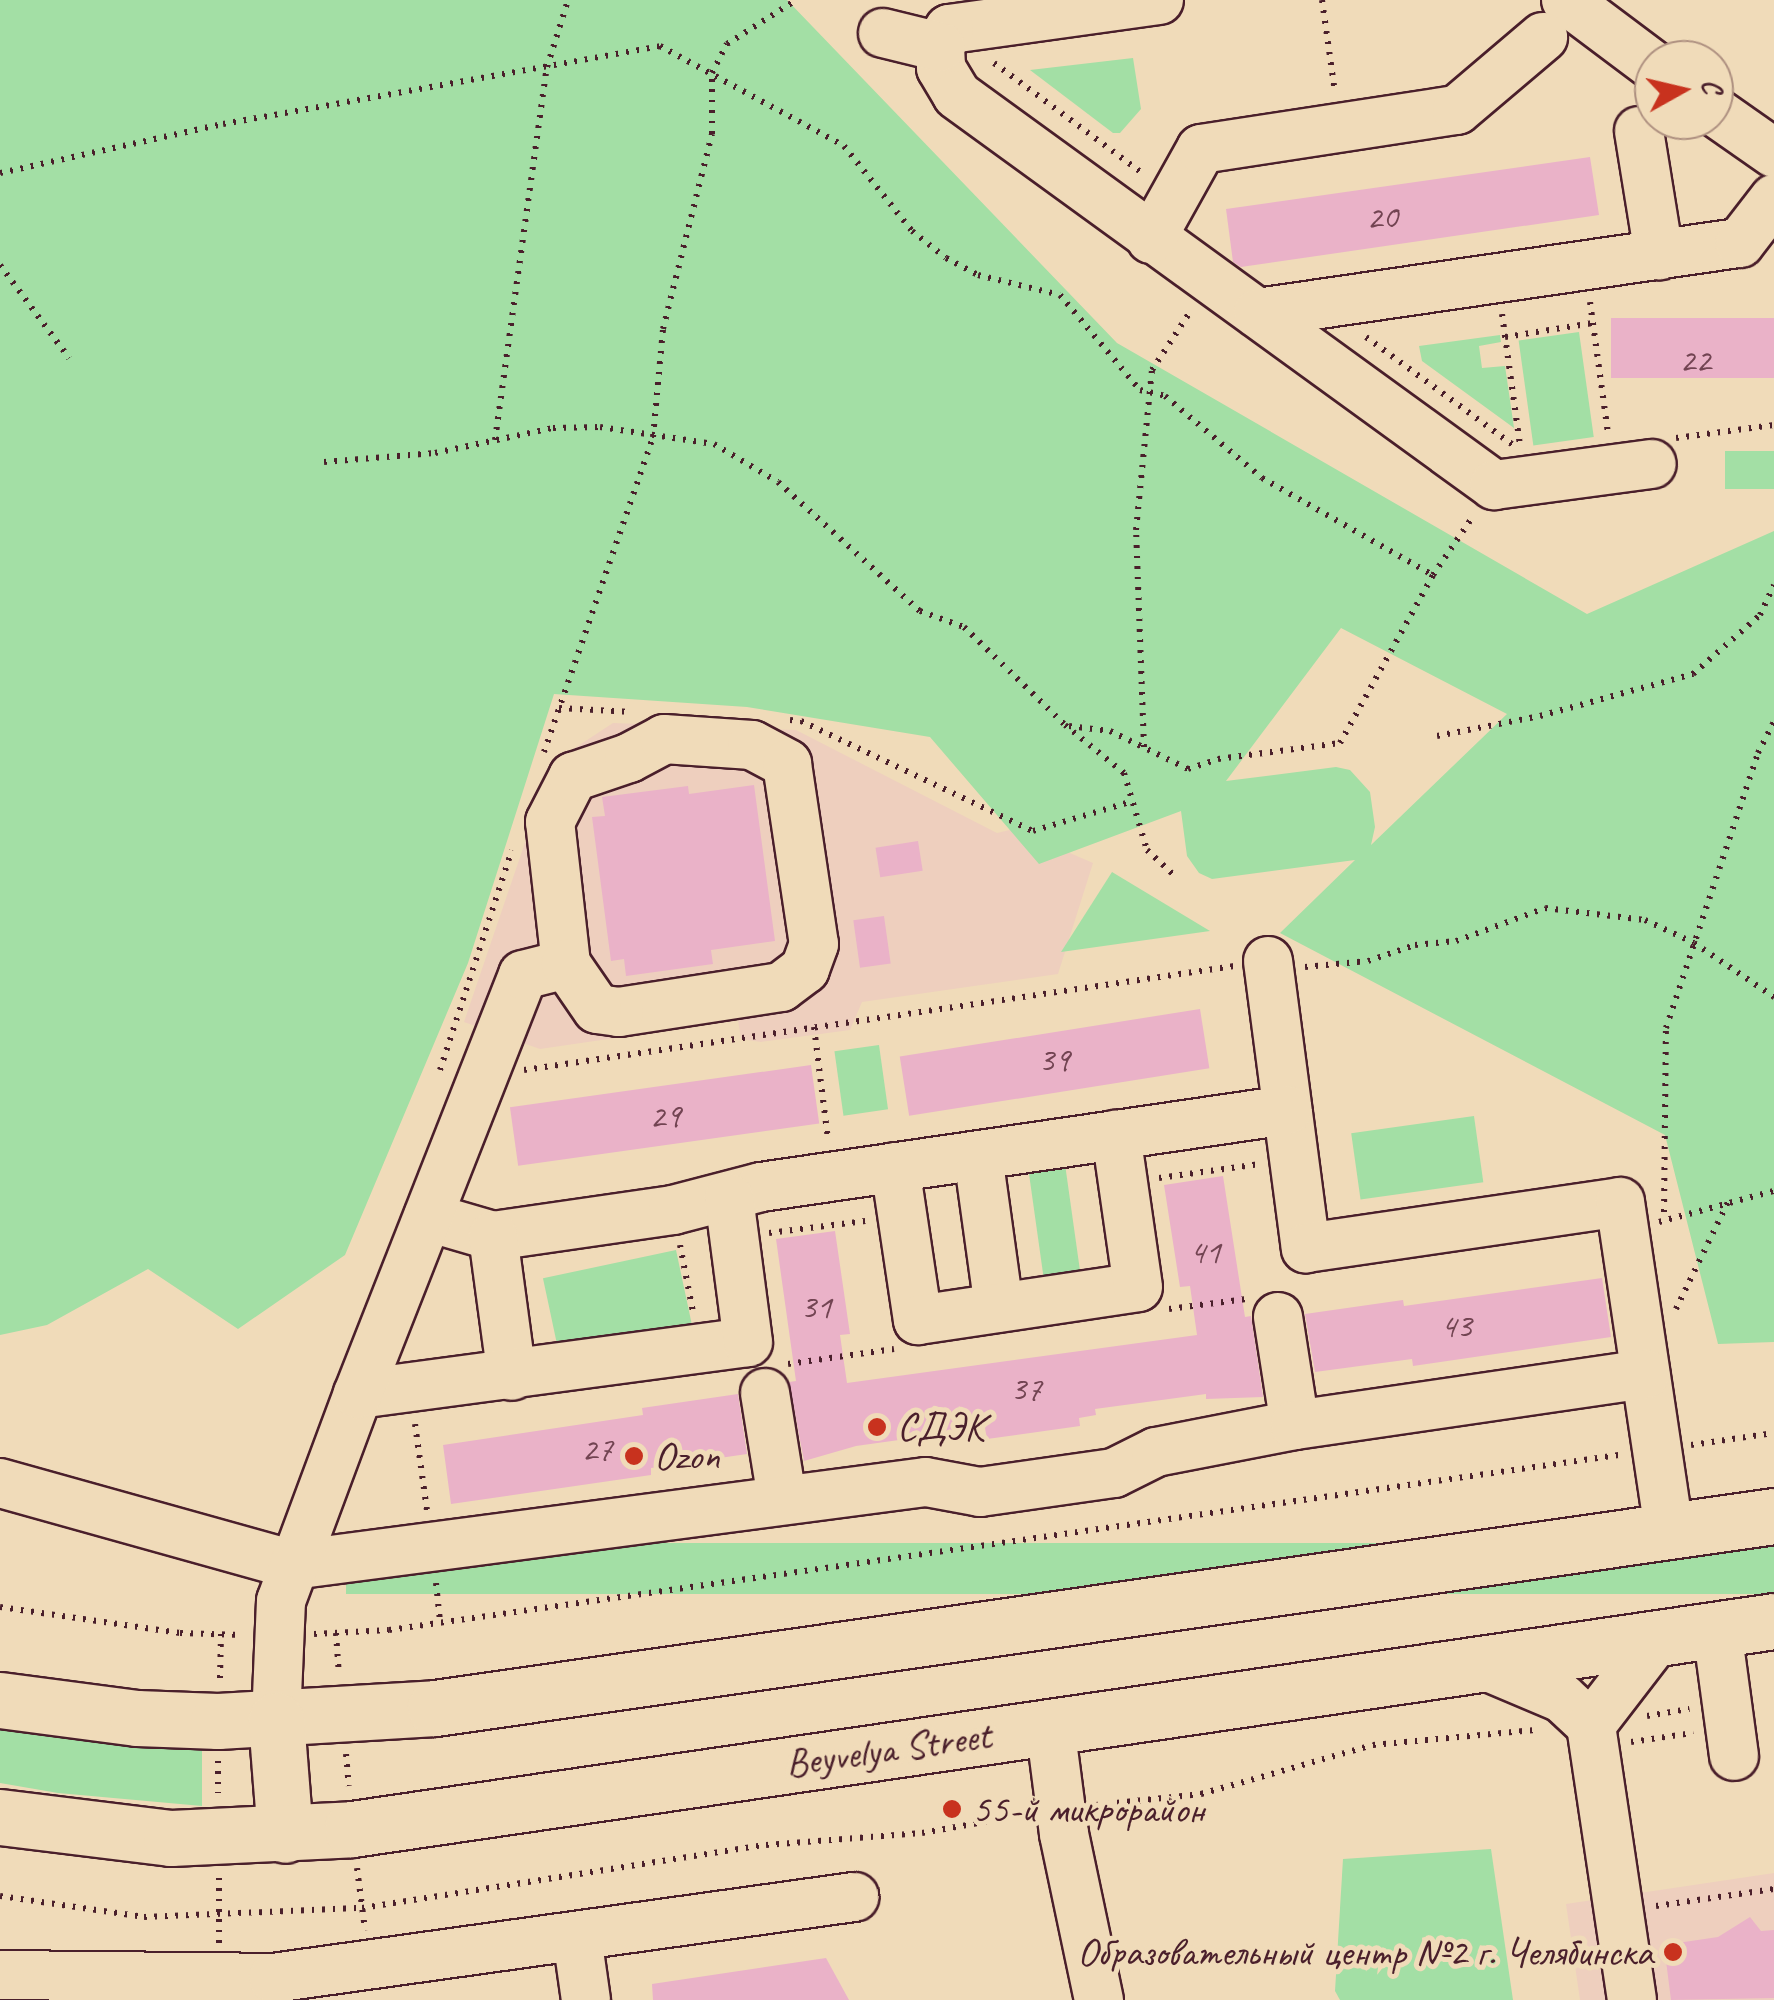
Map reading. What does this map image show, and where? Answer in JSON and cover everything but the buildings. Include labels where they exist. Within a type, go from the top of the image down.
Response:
[{"type":"main road","points":[[0,1700],[137,1718],[276,1720],[487,1702],[1774,1516]]},
{"type":"main road","name":"Beyvelya Street","points":[[0,1818],[171,1838],[352,1829],[1774,1622]]},
{"type":"main road","points":[[276,1720],[285,1835]]},
{"type":"street","points":[[883,33],[945,38],[1159,0]]},
{"type":"street","points":[[1152,240],[1201,149],[1457,110],[1554,19],[1634,57]]},
{"type":"street","points":[[945,38],[941,68],[957,95],[1152,240],[1258,313],[1524,470],[1632,467]]},
{"type":"street","points":[[1734,125],[1774,152]]},
{"type":"street","points":[[1641,140],[1659,255]]},
{"type":"street","points":[[1258,313],[1740,243],[1774,200]]},
{"type":"street","points":[[664,739],[710,746],[752,745],[787,764],[814,944],[804,969],[781,987],[619,1012],[597,1009],[566,964],[550,822],[573,777],[629,758],[664,739]]},
{"type":"street","points":[[1268,961],[1306,1248],[1620,1202],[1644,1226],[1645,1374],[1669,1532]]},
{"type":"street","points":[[276,1720],[281,1602],[358,1394],[523,975],[566,964]]},
{"type":"street","points":[[731,1218],[760,1187],[1287,1110]]},
{"type":"street","points":[[895,1167],[918,1320],[1138,1287],[1116,1135]]},
{"type":"street","points":[[978,1156],[999,1308]]},
{"type":"street","points":[[428,1217],[492,1236],[673,1210],[731,1218]]},
{"type":"street","points":[[358,1394],[748,1342],[731,1218]]},
{"type":"street","points":[[492,1236],[512,1376]]},
{"type":"street","points":[[1265,1308],[1295,1425]]},
{"type":"street","points":[[0,1483],[293,1565],[926,1482],[980,1492],[999,1490],[1114,1473],[1156,1452],[1295,1425],[1645,1374]]},
{"type":"street","points":[[770,1379],[782,1498]]},
{"type":"street","points":[[1717,1630],[1731,1729]]},
{"type":"street","points":[[1593,1736],[1657,1638]]},
{"type":"street","points":[[1481,1664],[1562,1698],[1593,1736],[1632,2000]]},
{"type":"street","points":[[1050,1726],[1061,1809],[1098,2000]]},
{"type":"street","points":[[0,1975],[273,1978],[854,1897]]},
{"type":"street","points":[[577,1938],[586,2000]]},
{"type":"path","points":[[495,440],[547,68],[568,0]]},
{"type":"path","points":[[541,763],[654,437],[663,329],[712,134],[712,73],[727,44],[796,0]]},
{"type":"path","points":[[1322,0],[1340,128]]},
{"type":"path","points":[[945,38],[1175,198]]},
{"type":"path","points":[[0,173],[224,124],[660,46],[844,146],[912,231],[946,258],[978,275],[1060,295],[1140,390],[1165,396],[1262,478],[1432,575]]},
{"type":"path","points":[[0,265],[69,358]]},
{"type":"path","points":[[1585,266],[1593,324],[1632,467],[1661,440],[1774,425]]},
{"type":"path","points":[[1065,725],[1110,731],[1188,769],[1218,759],[1340,742],[1432,575],[1524,470],[1498,278]]},
{"type":"path","points":[[1144,748],[1136,530],[1152,370],[1210,282]]},
{"type":"path","points":[[1320,304],[1524,470]]},
{"type":"path","points":[[1506,337],[1593,324]]},
{"type":"path","points":[[324,462],[435,453],[553,428],[600,427],[714,444],[778,482],[920,611],[964,627],[1065,725],[1124,773],[1147,850],[1174,874]]},
{"type":"path","points":[[1437,736],[1540,716],[1692,674],[1760,615],[1774,585]]},
{"type":"path","points":[[559,708],[652,713]]},
{"type":"path","points":[[782,720],[801,721],[1033,831],[1132,801]]},
{"type":"path","points":[[1774,722],[1758,753],[1666,1028],[1644,1226],[1774,1192]]},
{"type":"path","points":[[460,1141],[439,1072],[517,836]]},
{"type":"path","points":[[483,1076],[1268,961],[1308,968],[1368,961],[1414,945],[1456,941],[1545,908],[1645,920],[1694,943],[1774,997]]},
{"type":"path","points":[[814,1027],[833,1176]]},
{"type":"path","points":[[1123,1183],[1294,1159]]},
{"type":"path","points":[[1645,1374],[1728,1202]]},
{"type":"path","points":[[673,1210],[700,1349]]},
{"type":"path","points":[[731,1218],[902,1217]]},
{"type":"path","points":[[1164,1310],[1265,1308]]},
{"type":"path","points":[[770,1379],[911,1346]]},
{"type":"path","points":[[0,1607],[180,1632],[279,1637],[390,1630],[1774,1432]]},
{"type":"path","points":[[0,1896],[144,1917],[362,1908],[766,1845],[922,1833],[1061,1809],[1201,1794],[1373,1745],[1731,1729]]},
{"type":"path","points":[[1593,1736],[1731,1729]]},
{"type":"path","points":[[1619,1911],[1774,1889]]},
{"type":"shaded area","points":[[613,723],[796,730],[997,833],[1014,829],[1093,863],[1058,974],[862,1002],[850,1030],[761,1042],[741,1039],[738,1020],[540,1049],[464,1022],[552,763]]},
{"type":"shaded area","name":"Образовательный центр №2 г. Челябинска","points":[[1774,1873],[1774,2000],[1580,2000],[1566,1904]]},
{"type":"green space","points":[[0,0],[787,0],[1117,343],[1587,614],[1774,531],[1774,1342],[1718,1344],[1665,1135],[1280,933],[1355,860],[1212,879],[1199,873],[1187,856],[1181,811],[1039,864],[930,737],[747,707],[554,694],[468,963],[345,1255],[238,1329],[148,1269],[47,1325],[0,1335]],"holes":[[[1341,628],[1507,714],[1371,845],[1375,827],[1370,792],[1350,770],[1336,767],[1226,781]]]},
{"type":"green space","points":[[1133,58],[1141,109],[1120,133],[1113,133],[1030,70]]},
{"type":"green space","points":[[1579,332],[1594,437],[1533,445],[1519,340]]},
{"type":"green space","points":[[1500,335],[1501,342],[1479,346],[1482,368],[1505,366],[1514,428],[1422,361],[1419,346]]},
{"type":"green space","points":[[1725,451],[1774,451],[1774,489],[1725,489]]},
{"type":"green space","points":[[1112,872],[1210,931],[1061,952]]},
{"type":"green space","points":[[879,1045],[888,1109],[843,1116],[834,1051]]},
{"type":"green space","points":[[1474,1116],[1483,1182],[1361,1200],[1351,1133]]},
{"type":"green space","points":[[1065,1164],[1081,1277],[1044,1282],[1028,1169]]},
{"type":"green space","points":[[676,1250],[692,1324],[559,1353],[543,1278]]},
{"type":"green space","points":[[346,1543],[1774,1543],[1774,1594],[346,1594]]},
{"type":"green space","points":[[0,1727],[202,1747],[202,1806],[58,1793],[0,1783]]},
{"type":"green space","points":[[1491,1849],[1513,2000],[1340,2000],[1335,1991],[1343,1859]]},
{"type":"place","name":"СДЭК","points":[[877,1427]]},
{"type":"place","name":"Ozon","points":[[634,1456]]},
{"type":"place","name":"55-й микрорайон","points":[[952,1809]]},
{"type":"place","name":"Образовательный центр №2 г. Челябинска","points":[[1673,1952]]}]
